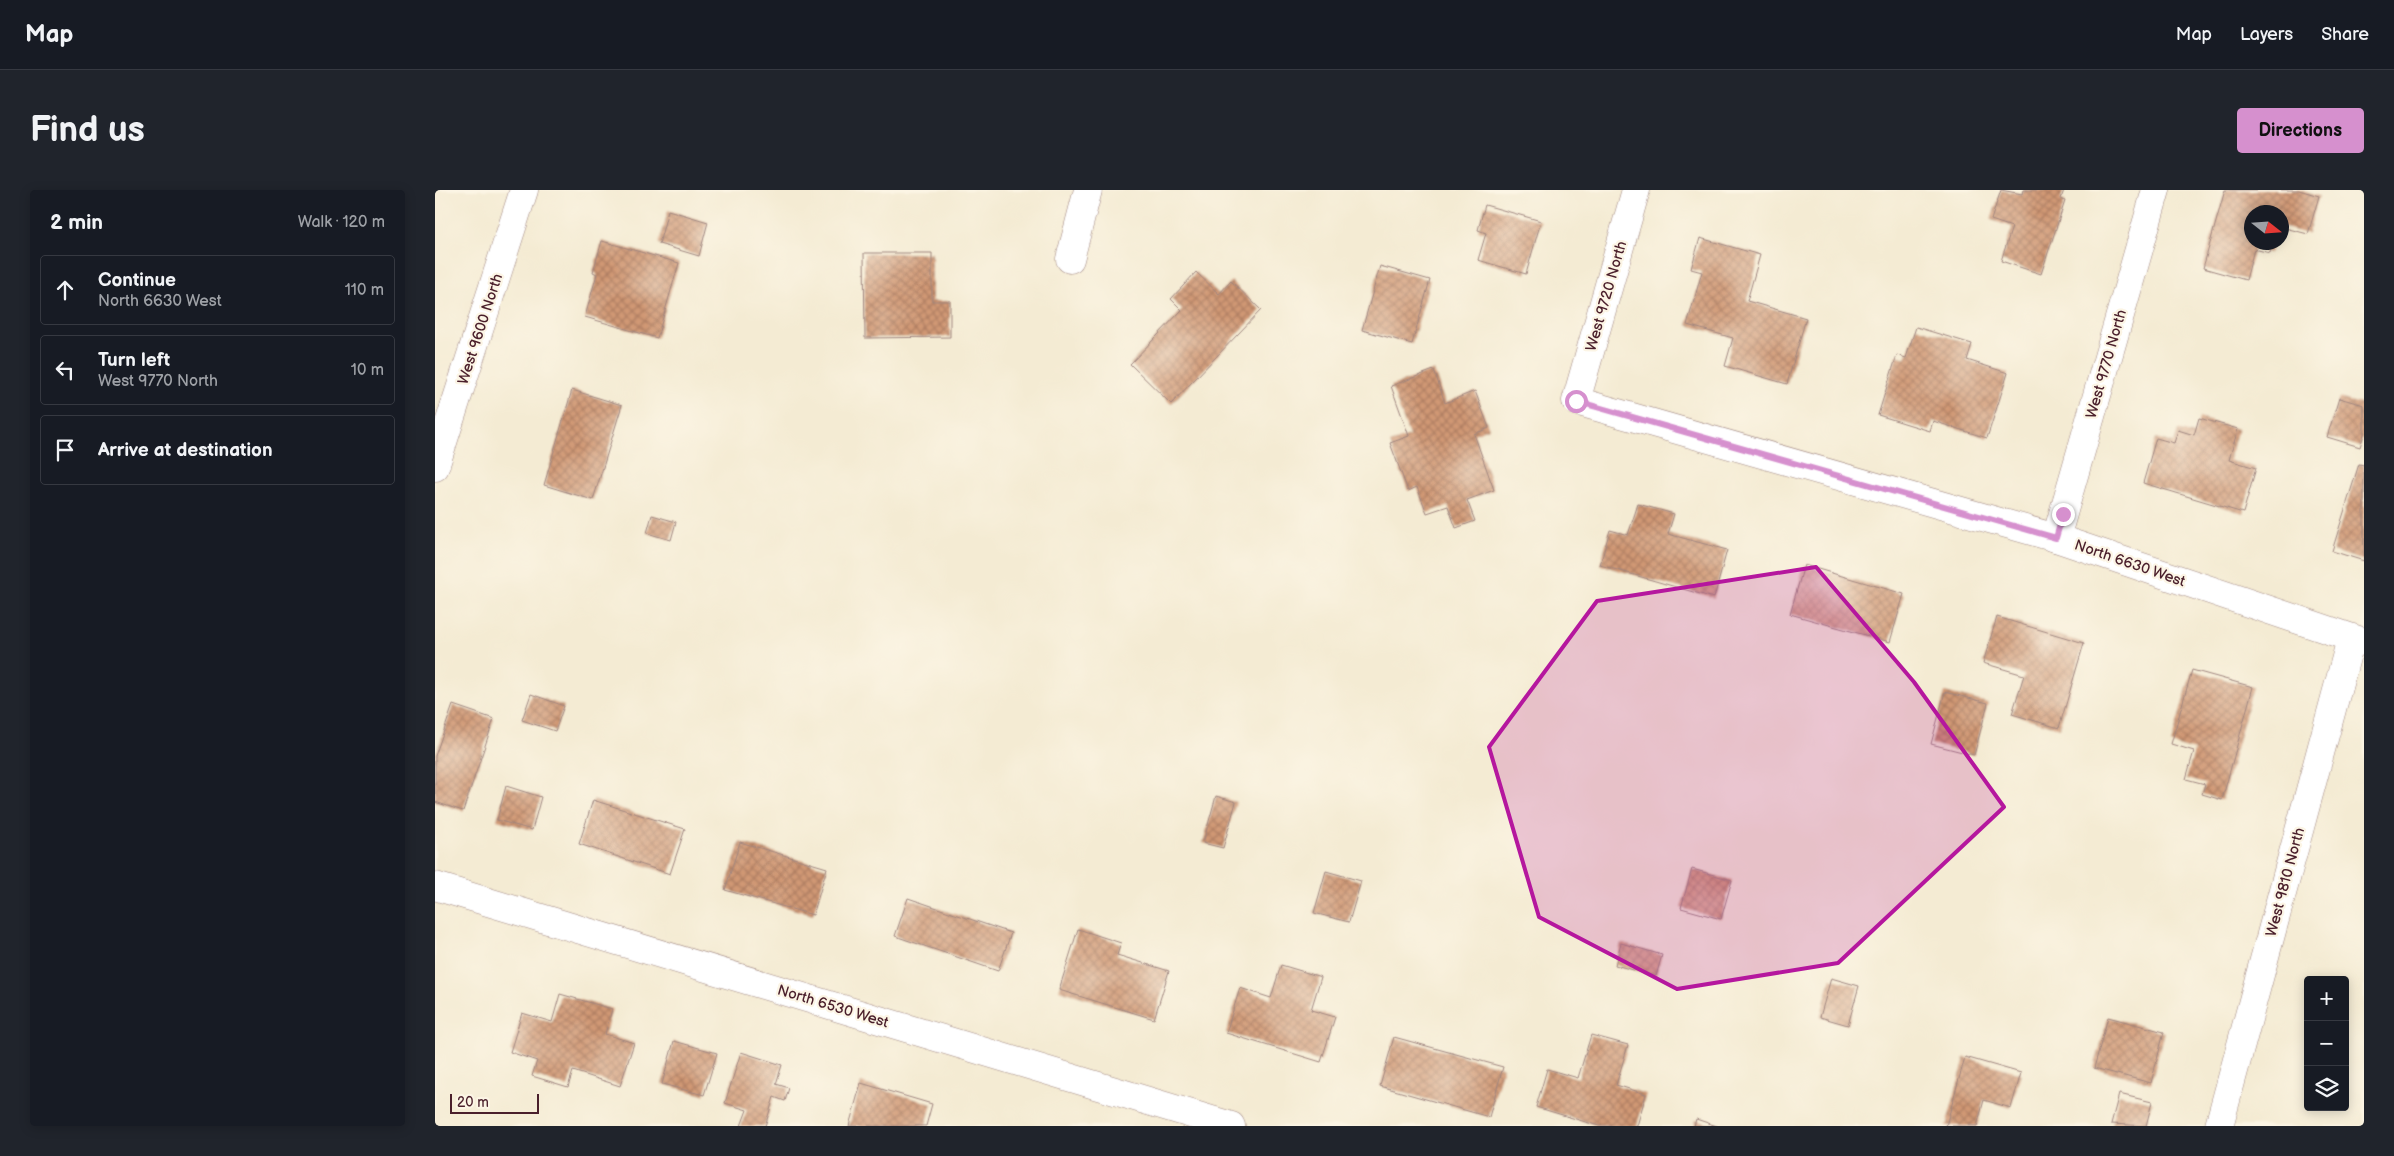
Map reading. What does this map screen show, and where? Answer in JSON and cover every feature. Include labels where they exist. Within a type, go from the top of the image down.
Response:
[{"type":"street","name":"West 9600 North","points":[[435,468],[524,190]]},
{"type":"street","points":[[1070,259],[1089,190]]},
{"type":"street","name":"West 9720 North","points":[[1576,401],[1636,190]]},
{"type":"street","name":"West 9770 North","points":[[2056,538],[2156,190]]},
{"type":"street","name":"North 6630 West","points":[[1576,401],[2056,538],[2357,640]]},
{"type":"street","name":"West 9810 North","points":[[2219,1126],[2357,640]]},
{"type":"street","name":"North 6530 West","points":[[435,886],[1231,1126]]},
{"type":"highlighted area","points":[[1816,567],[1914,682],[2004,807],[1838,963],[1677,989],[1539,917],[1489,747],[1597,601]]},
{"type":"building","points":[[2001,190],[2022,194],[2023,190],[2064,190],[2061,199],[2065,201],[2041,274],[2001,261],[2012,227],[1991,220]]},
{"type":"building","points":[[2225,190],[2299,190],[2319,196],[2308,234],[2289,229],[2289,205],[2244,205],[2244,250],[2254,250],[2246,280],[2203,268]]},
{"type":"building","points":[[1485,205],[1541,221],[1526,274],[1478,260],[1486,233],[1478,230]]},
{"type":"building","points":[[668,210],[708,222],[699,256],[659,244]]},
{"type":"building","points":[[1700,238],[1760,255],[1747,301],[1806,318],[1787,384],[1725,366],[1733,338],[1687,325],[1702,272],[1691,269]]},
{"type":"building","points":[[602,241],[679,263],[657,338],[585,317],[597,274],[593,272]]},
{"type":"building","points":[[2258,250],[2271,250],[2270,253]]},
{"type":"building","points":[[864,253],[932,253],[932,301],[950,301],[950,337],[865,338]]},
{"type":"building","points":[[1380,266],[1430,280],[1412,344],[1362,330]]},
{"type":"building","points":[[1196,272],[1219,294],[1231,281],[1261,310],[1171,404],[1130,364],[1182,310],[1171,299]]},
{"type":"building","points":[[1916,327],[1972,344],[1967,360],[2008,373],[1987,438],[1933,421],[1930,431],[1878,415],[1897,355],[1906,358]]},
{"type":"building","points":[[1434,370],[1445,403],[1475,391],[1489,428],[1474,434],[1494,490],[1467,500],[1475,521],[1456,528],[1448,506],[1427,513],[1417,487],[1408,491],[1390,443],[1409,436],[1391,386]]},
{"type":"building","points":[[572,390],[622,405],[593,500],[544,485]]},
{"type":"building","points":[[2339,398],[2364,405],[2364,434],[2360,447],[2327,437]]},
{"type":"building","points":[[2199,418],[2238,429],[2229,460],[2256,468],[2243,513],[2143,483],[2156,438],[2174,443],[2178,430],[2194,435]]},
{"type":"building","points":[[2359,464],[2364,465],[2364,561],[2332,551]]},
{"type":"building","points":[[1638,504],[1674,514],[1668,534],[1727,550],[1714,598],[1600,565],[1610,530],[1628,535]]},
{"type":"building","points":[[652,515],[676,522],[671,540],[647,533]]},
{"type":"building","points":[[1804,565],[1904,594],[1890,642],[1790,614]]},
{"type":"building","points":[[1997,617],[2084,643],[2059,728],[2012,714],[2024,675],[1983,663]]},
{"type":"building","points":[[2192,670],[2253,687],[2222,800],[2202,794],[2205,784],[2186,779],[2194,751],[2171,744]]},
{"type":"building","points":[[1945,692],[1988,703],[1974,755],[1931,744]]},
{"type":"building","points":[[531,694],[564,706],[555,731],[522,720]]},
{"type":"building","points":[[453,705],[494,719],[463,811],[435,802],[435,756]]},
{"type":"building","points":[[506,786],[541,797],[532,830],[497,820]]},
{"type":"building","points":[[1216,796],[1236,802],[1223,848],[1203,843]]},
{"type":"building","points":[[593,800],[685,829],[670,874],[579,844]]},
{"type":"building","points":[[740,842],[827,868],[813,915],[725,890]]},
{"type":"building","points":[[1692,869],[1732,880],[1721,919],[1681,908]]},
{"type":"building","points":[[1326,871],[1361,881],[1349,922],[1314,913]]},
{"type":"building","points":[[908,898],[1011,933],[998,971],[895,936]]},
{"type":"building","points":[[1078,929],[1121,943],[1117,955],[1169,971],[1154,1019],[1059,990]]},
{"type":"building","points":[[1621,943],[1662,955],[1656,976],[1615,965]]},
{"type":"building","points":[[1281,965],[1321,977],[1311,1010],[1335,1017],[1321,1062],[1226,1033],[1240,988],[1271,998]]},
{"type":"building","points":[[1831,978],[1859,986],[1848,1025],[1820,1017]]},
{"type":"building","points":[[560,994],[612,1009],[605,1034],[634,1043],[620,1086],[573,1071],[568,1087],[532,1076],[537,1061],[510,1052],[522,1013],[552,1022]]},
{"type":"building","points":[[2108,1017],[2164,1032],[2151,1083],[2094,1068]]},
{"type":"building","points":[[1591,1035],[1628,1045],[1616,1085],[1646,1094],[1637,1126],[1599,1126],[1536,1107],[1547,1069],[1578,1078]]},
{"type":"building","points":[[1394,1037],[1503,1067],[1489,1117],[1380,1086]]},
{"type":"building","points":[[674,1041],[717,1053],[704,1095],[662,1084]]},
{"type":"building","points":[[741,1052],[782,1065],[776,1084],[789,1088],[785,1101],[774,1097],[765,1126],[741,1126],[747,1110],[725,1103]]},
{"type":"building","points":[[1965,1057],[2021,1073],[2011,1108],[1984,1100],[1977,1126],[1946,1126]]},
{"type":"building","points":[[861,1083],[932,1104],[926,1126],[849,1126]]},
{"type":"building","points":[[2119,1094],[2152,1102],[2146,1126],[2111,1124]]},
{"type":"building","points":[[1696,1119],[1717,1126],[1694,1126]]},
{"type":"route","points":[[1576,401],[2056,538],[2063,514]]}]
